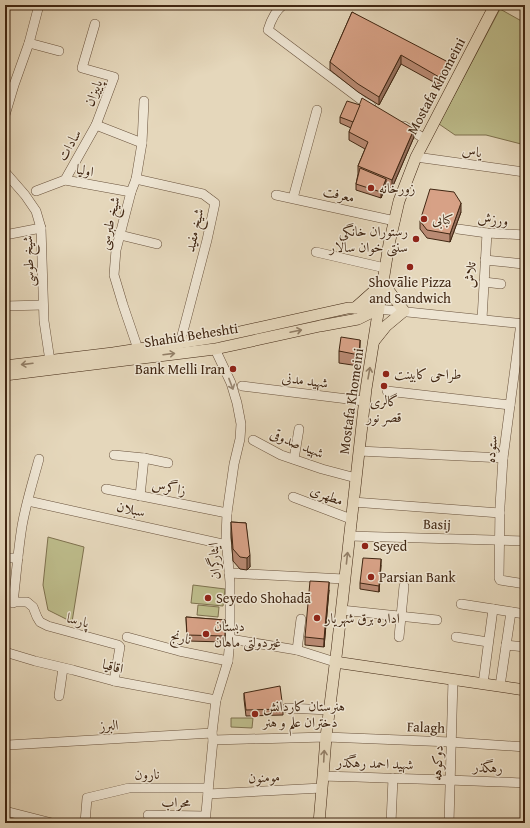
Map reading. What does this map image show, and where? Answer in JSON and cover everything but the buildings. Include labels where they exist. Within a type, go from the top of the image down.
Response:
[{"type":"main road","name":"Mostafa Khomeini","points":[[319,823],[326,737],[364,401],[389,244],[399,201],[416,157],[495,5]]},
{"type":"main road","points":[[355,308],[383,283],[404,311],[386,326],[374,342]]},
{"type":"main road","name":"Shahid Beheshti","points":[[5,366],[138,350],[217,337],[348,308],[378,308]]},
{"type":"main road","name":"Shahid Beheshti","points":[[5,375],[215,349],[358,319],[378,308]]},
{"type":"main road","points":[[335,662],[525,690]]},
{"type":"street","points":[[5,115],[9,84],[29,43],[39,5]]},
{"type":"street","points":[[283,5],[278,9],[268,30],[364,102],[378,110]]},
{"type":"street","name":"پاییزان","points":[[95,24],[82,68],[114,77],[96,125]]},
{"type":"street","points":[[29,43],[59,51]]},
{"type":"street","name":"شیخ طبرسی","points":[[138,350],[114,275],[116,250],[131,192],[136,179],[142,143],[144,101]]},
{"type":"street","points":[[293,198],[317,110]]},
{"type":"street","points":[[398,122],[425,138]]},
{"type":"street","name":"سادات","points":[[65,180],[96,125],[142,143]]},
{"type":"street","name":"یاس","points":[[416,157],[524,172]]},
{"type":"street","name":"شیخ طوسی","points":[[5,172],[25,195],[36,211],[40,228],[44,321],[50,361]]},
{"type":"street","name":"شیخ مفید","points":[[136,179],[203,194],[215,203],[207,240],[180,343]]},
{"type":"street","name":"اولیا","points":[[36,191],[65,180],[131,192]]},
{"type":"street","name":"معرفت","points":[[276,195],[395,221]]},
{"type":"street","points":[[5,235],[40,228]]},
{"type":"street","name":"ورزش","points":[[458,229],[525,236]]},
{"type":"street","name":"تلاش","points":[[482,319],[487,233]]},
{"type":"street","points":[[120,235],[157,244]]},
{"type":"street","points":[[316,252],[385,268]]},
{"type":"street","points":[[485,260],[524,264]]},
{"type":"street","points":[[484,282],[502,284]]},
{"type":"street","points":[[5,306],[44,304]]},
{"type":"street","name":"Shahid Beheshti","points":[[378,308],[523,324]]},
{"type":"street","name":"ستوده","points":[[523,324],[503,458],[499,579],[525,584]]},
{"type":"street","name":"ایثارگران","points":[[205,820],[216,700],[228,662],[230,639],[229,573],[226,538],[227,513],[234,464],[240,439],[241,424],[231,383],[215,349]]},
{"type":"street","name":"شهید مدنی","points":[[242,386],[364,401]]},
{"type":"street","points":[[387,392],[510,405]]},
{"type":"street","points":[[294,459],[299,429]]},
{"type":"street","name":"شهید صدوقی","points":[[252,440],[281,455],[322,469],[356,478]]},
{"type":"street","points":[[359,451],[503,458]]},
{"type":"street","points":[[114,455],[144,458],[168,463]]},
{"type":"street","points":[[140,496],[144,458]]},
{"type":"street","points":[[9,603],[18,558],[22,526],[39,459]]},
{"type":"street","name":"زاگرس","points":[[106,489],[227,513]]},
{"type":"street","name":"مطهری","points":[[293,497],[351,519]]},
{"type":"street","name":"سبلان","points":[[28,500],[227,545]]},
{"type":"street","points":[[353,502],[500,513]]},
{"type":"street","name":"Basij","points":[[349,536],[525,541]]},
{"type":"street","points":[[5,558],[18,558]]},
{"type":"street","points":[[229,573],[344,579]]},
{"type":"street","points":[[399,637],[404,586]]},
{"type":"street","name":"پارسا","points":[[9,603],[27,602],[33,607],[40,622],[48,626],[118,645],[120,647],[114,681]]},
{"type":"street","points":[[461,604],[525,614]]},
{"type":"street","points":[[341,610],[437,620]]},
{"type":"street","points":[[483,684],[488,642],[497,610]]},
{"type":"street","points":[[500,686],[510,612]]},
{"type":"street","points":[[298,650],[301,619]]},
{"type":"street","name":"نارنج","points":[[128,637],[179,651],[228,662]]},
{"type":"street","points":[[456,637],[488,642]]},
{"type":"street","points":[[230,639],[298,650],[335,662]]},
{"type":"street","points":[[506,645],[525,648]]},
{"type":"street","name":"اقاقیا","points":[[5,652],[114,681],[216,700]]},
{"type":"street","points":[[58,696],[63,668]]},
{"type":"street","name":"دوکوهه","points":[[449,823],[453,679]]},
{"type":"street","points":[[287,708],[329,710]]},
{"type":"street","name":"البرز","points":[[8,745],[213,736],[326,737]]},
{"type":"street","name":"Falagh","points":[[326,737],[451,742],[525,748]]},
{"type":"street","name":"شهید احمد رهگذر","points":[[323,776],[450,779]]},
{"type":"street","points":[[391,823],[392,778]]},
{"type":"street","name":"رهگذر","points":[[450,779],[525,783]]},
{"type":"street","name":"نارون","points":[[85,823],[87,798],[129,788],[208,791]]},
{"type":"street","name":"مومنون","points":[[208,791],[322,788]]},
{"type":"street","points":[[5,811],[52,823]]},
{"type":"street","name":"محراب","points":[[148,815],[205,820]]},
{"type":"shaded area","points":[[500,9],[525,23],[525,145],[486,135],[455,135],[439,124]]},
{"type":"shaded area","points":[[48,537],[84,547],[72,622],[48,610],[43,585]]},
{"type":"shaded area","points":[[193,585],[225,589],[223,606],[191,603]]},
{"type":"shaded area","points":[[198,605],[219,607],[218,617],[197,615]]},
{"type":"shaded area","points":[[231,718],[253,718],[252,728],[231,727]]},
{"type":"place","name":"زورخانه","points":[[371,188]]},
{"type":"place","name":"کبابی","points":[[424,219]]},
{"type":"place","name":"رستوران خانگی سنتی خوان سالار","points":[[416,239]]},
{"type":"place","name":"Shovālie Pizza and Sandwich","points":[[410,267]]},
{"type":"place","name":"Bank Melli Iran","points":[[233,369]]},
{"type":"place","name":"طراحی کابینت","points":[[386,374]]},
{"type":"place","name":"گالری قصر نور","points":[[384,386]]},
{"type":"place","name":"Seyed","points":[[365,546]]},
{"type":"place","name":"Parsian Bank","points":[[371,577]]},
{"type":"place","name":"Seyedo Shohadā","points":[[208,598]]},
{"type":"place","name":"اداره برق شهریار","points":[[317,618]]},
{"type":"place","name":"دبستان غیردولتی ماهان","points":[[206,634]]},
{"type":"place","name":"هنرستان کاردانش دختران علم و هنر","points":[[255,714]]}]
